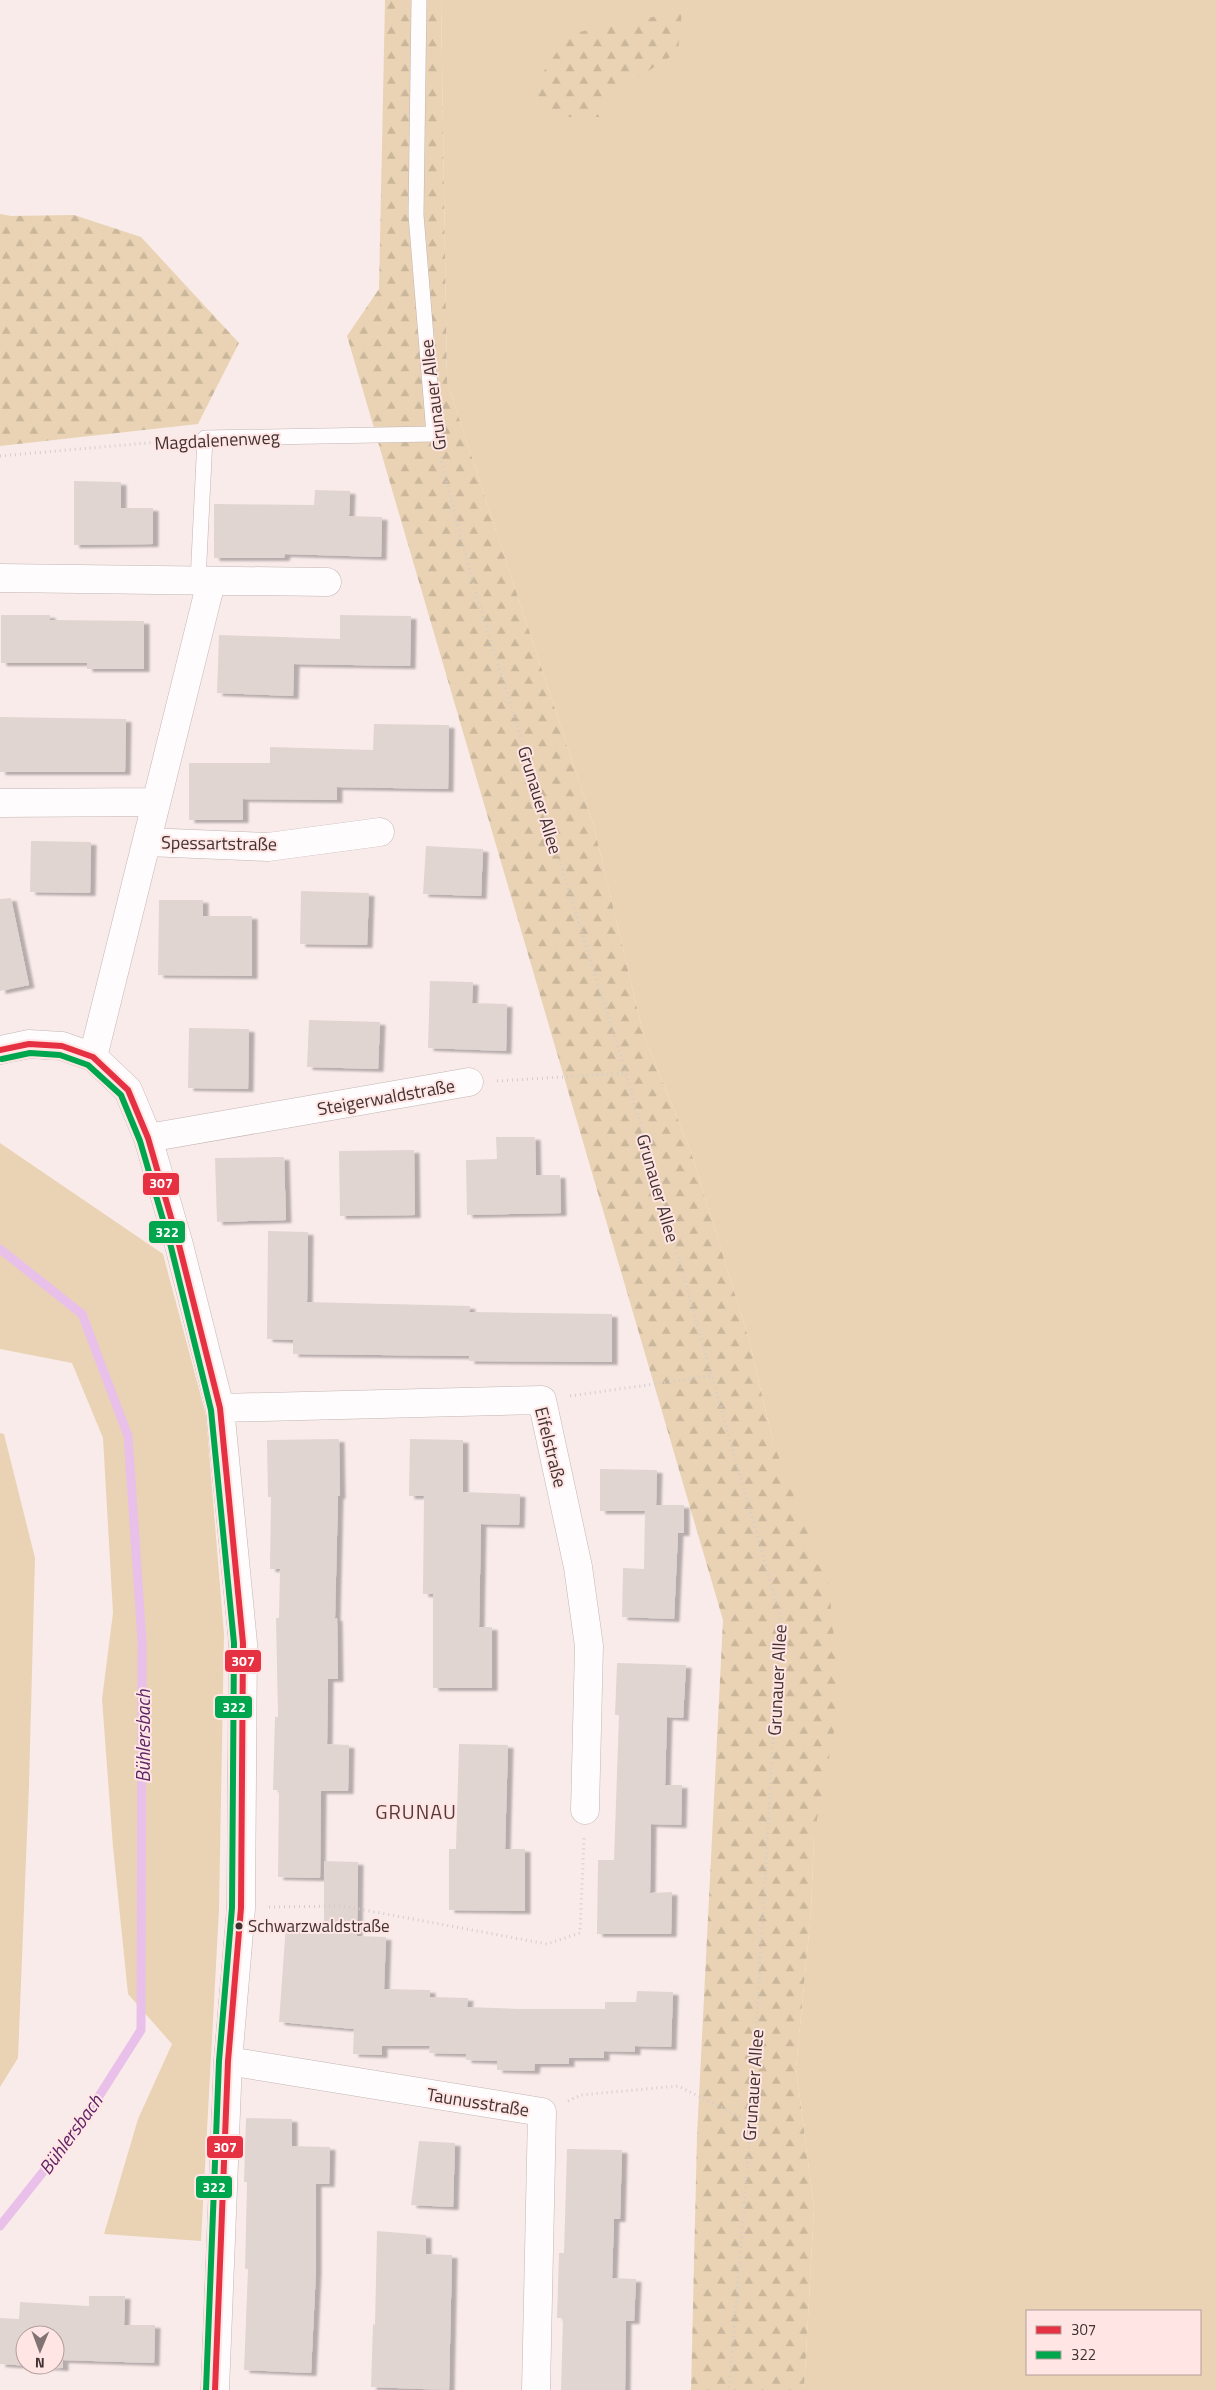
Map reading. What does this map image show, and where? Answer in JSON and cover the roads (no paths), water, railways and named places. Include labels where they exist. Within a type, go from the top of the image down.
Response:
[{"type":"street","points":[[0,578],[327,582]]},
{"type":"street","name":"Spessartstraße","points":[[93,1057],[147,842],[204,581]]},
{"type":"street","points":[[0,803],[156,802]]},
{"type":"street","name":"Spessartstraße","points":[[147,842],[268,847],[380,832]]},
{"type":"street","points":[[0,1050],[30,1044],[62,1046],[93,1057],[128,1090],[148,1138],[179,1244],[220,1408],[243,1643],[241,1908],[228,2061],[215,2390]]},
{"type":"street","name":"Steigerwaldstraße","points":[[148,1138],[469,1082]]},
{"type":"street","name":"Eifelstraße","points":[[220,1408],[542,1400],[578,1567],[589,1646],[584,1810]]},
{"type":"street","name":"Taunusstraße","points":[[228,2061],[542,2112],[536,2390]]},
{"type":"lane","name":"Grunauer Allee","points":[[419,0],[416,215],[434,434]]},
{"type":"lane","name":"Magdalenenweg","points":[[205,438],[434,434]]},
{"type":"lane","name":"Spessartstraße","points":[[204,581],[205,438]]},
{"type":"waterway","name":"Bühlersbach","points":[[0,1249],[82,1314],[128,1436],[142,1641],[141,2030],[82,2123],[0,2226]]},
{"type":"place","name":"Schwarzwaldstraße","points":[[239,1926]]},
{"type":"district","name":"GRUNAU","points":[[416,1811]]}]
